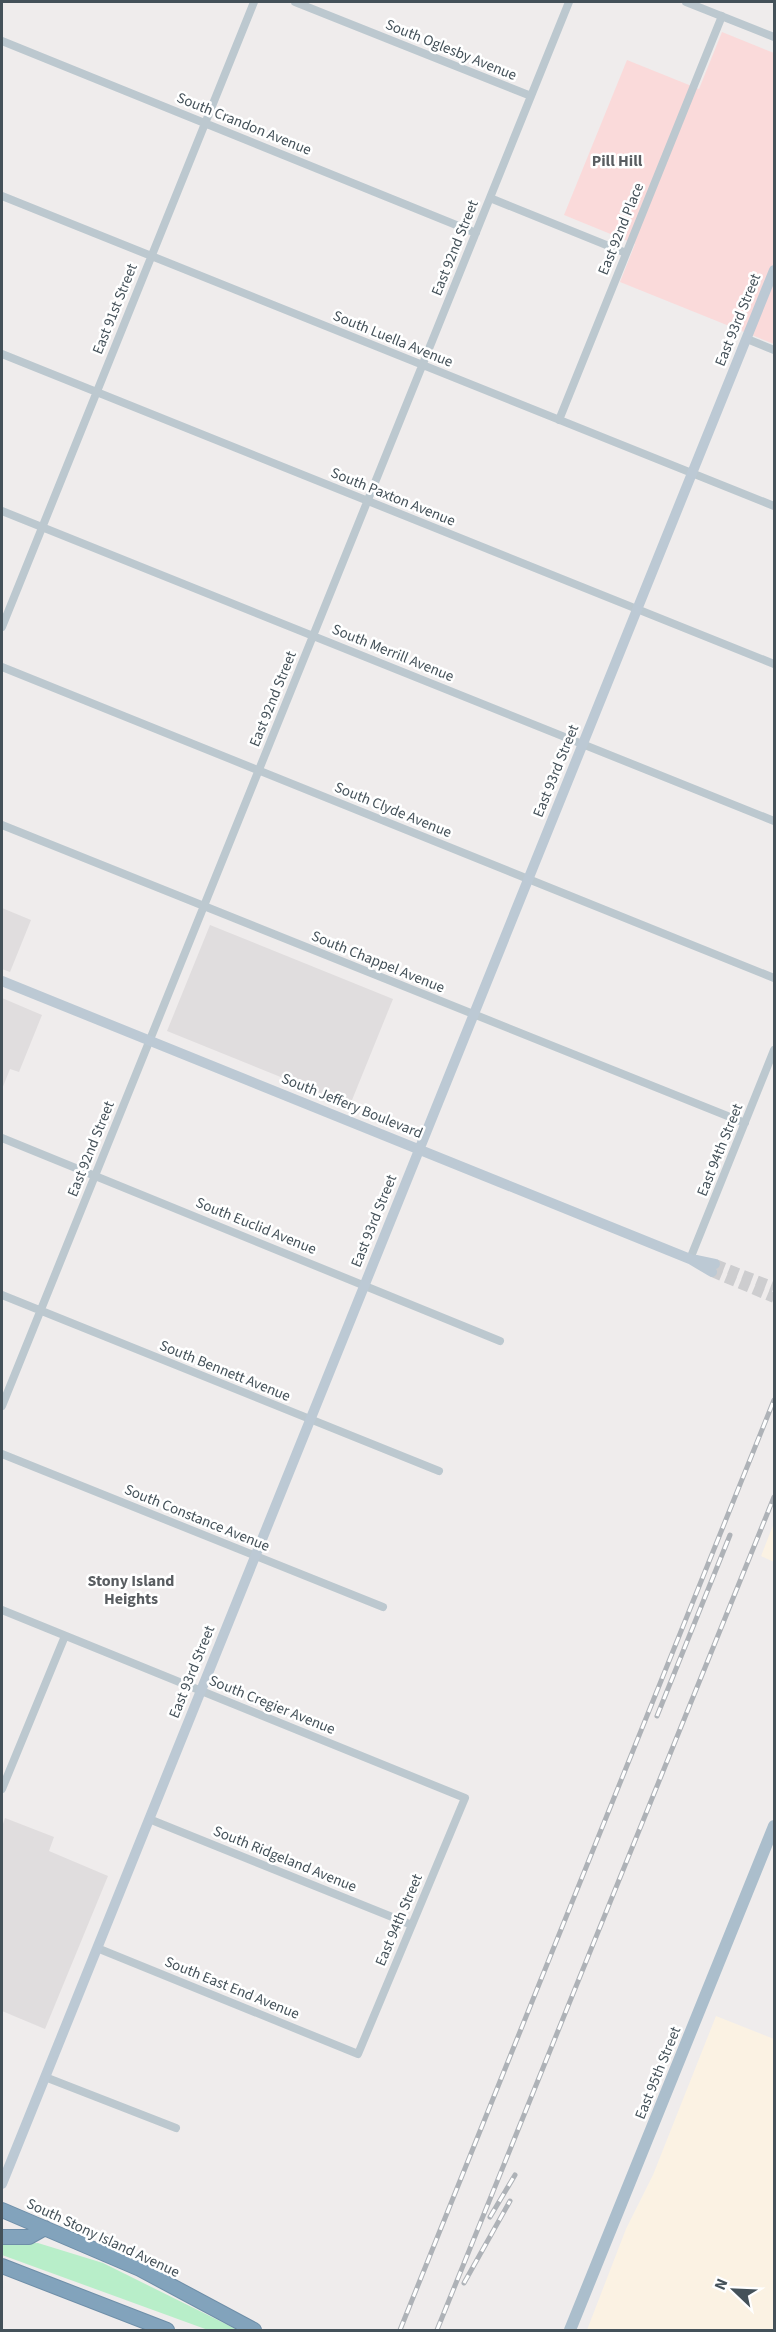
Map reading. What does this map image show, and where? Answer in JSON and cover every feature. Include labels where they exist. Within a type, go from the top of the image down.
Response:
[{"type":"highway","name":"South Stony Island Avenue","points":[[2,2210],[137,2268],[254,2331]]},
{"type":"highway","points":[[2,2237],[29,2237],[45,2228]]},
{"type":"highway","points":[[2,2266],[168,2331]]},
{"type":"main road","name":"East 95th Street","points":[[570,2331],[774,1826]]},
{"type":"street","name":"East 91st Street","points":[[2,627],[254,2]]},
{"type":"street","name":"South Oglesby Avenue","points":[[295,2],[531,96]]},
{"type":"street","name":"East 92nd Street","points":[[2,1406],[569,2]]},
{"type":"street","points":[[686,2],[774,37]]},
{"type":"street","name":"East 92nd Place","points":[[559,420],[722,16]]},
{"type":"street","name":"South Crandon Avenue","points":[[2,41],[476,233]]},
{"type":"street","name":"South Luella Avenue","points":[[2,196],[774,506]]},
{"type":"street","points":[[489,198],[626,253]]},
{"type":"street","name":"East 93rd Street","points":[[2,2184],[774,270]]},
{"type":"street","points":[[747,339],[774,350]]},
{"type":"street","name":"South Paxton Avenue","points":[[2,354],[774,664]]},
{"type":"street","name":"South Merrill Avenue","points":[[2,511],[774,821]]},
{"type":"street","name":"South Clyde Avenue","points":[[2,668],[774,978]]},
{"type":"street","name":"South Chappel Avenue","points":[[2,825],[745,1124]]},
{"type":"street","name":"South Jeffery Boulevard","points":[[2,981],[714,1268]]},
{"type":"street","name":"East 94th Street","points":[[690,1259],[774,1050]]},
{"type":"street","name":"South Euclid Avenue","points":[[2,1138],[365,1284],[500,1341]]},
{"type":"street","name":"South Bennett Avenue","points":[[2,1295],[439,1471]]},
{"type":"street","name":"South Constance Avenue","points":[[2,1454],[383,1607]]},
{"type":"street","name":"South Cregier Avenue","points":[[2,1610],[465,1798]]},
{"type":"street","points":[[2,1788],[65,1636]]},
{"type":"street","name":"East 94th Street","points":[[358,2054],[465,1798]]},
{"type":"street","name":"South Ridgeland Avenue","points":[[149,1819],[412,1925]]},
{"type":"street","name":"South East End Avenue","points":[[97,1948],[358,2054]]},
{"type":"street","points":[[45,2076],[176,2128]]},
{"type":"shaded area","points":[[722,32],[774,53],[774,344],[620,282],[635,244],[564,215],[627,60],[699,89]]},
{"type":"shaded area","points":[[2,908],[31,920],[10,972],[2,969]]},
{"type":"shaded area","points":[[210,925],[393,999],[350,1105],[167,1031]]},
{"type":"shaded area","points":[[2,998],[42,1015],[19,1072],[10,1069],[2,1089]]},
{"type":"shaded area","points":[[774,1523],[774,1562],[761,1556]]},
{"type":"shaded area","points":[[5,1818],[54,1837],[49,1851],[108,1876],[45,2029],[2,2011],[2,1827]]},
{"type":"shaded area","points":[[716,2016],[774,2039],[774,2330],[587,2330],[626,2229],[653,2175]]},
{"type":"green space","points":[[38,2243],[103,2263],[238,2330],[208,2330],[2,2255],[2,2244]]},
{"type":"tunnel","points":[[715,1264],[774,1287]]},
{"type":"tunnel","points":[[712,1272],[774,1298]]},
{"type":"railway","points":[[400,2330],[774,1400]]},
{"type":"railway","points":[[437,2330],[774,1497]]},
{"type":"railway","points":[[657,1716],[730,1535]]},
{"type":"railway","points":[[490,2217],[515,2175]]},
{"type":"railway","points":[[464,2283],[510,2201]]},
{"type":"district","name":"Pill Hill","points":[[617,161]]},
{"type":"district","name":"Stony Island Heights","points":[[131,1590]]}]
